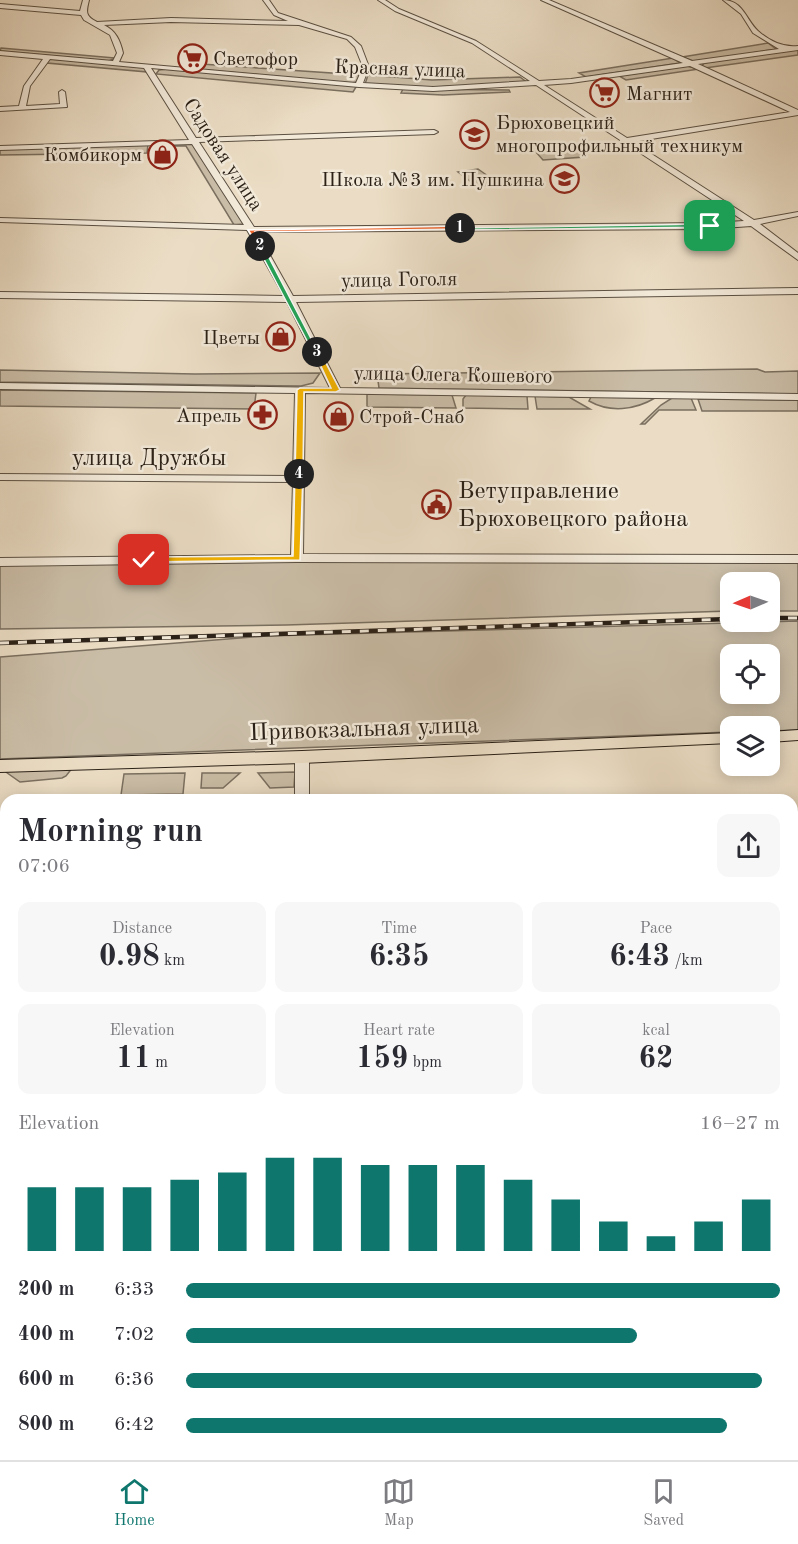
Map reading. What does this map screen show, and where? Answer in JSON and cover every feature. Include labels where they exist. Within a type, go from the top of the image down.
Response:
[{"type":"main road","points":[[780,736],[798,735]]},
{"type":"main road","name":"Привокзальная улица","points":[[0,766],[302,757],[720,738]]},
{"type":"street","points":[[86,0],[83,13],[86,19],[99,23],[112,31],[120,50],[120,56],[115,63]]},
{"type":"street","points":[[266,0],[276,14],[349,38],[357,44],[366,68],[359,85]]},
{"type":"street","points":[[381,0],[397,10],[474,42],[753,224],[798,257]]},
{"type":"street","points":[[544,0],[798,113]]},
{"type":"street","points":[[726,0],[743,14],[755,32],[784,50]]},
{"type":"street","points":[[0,6],[83,13]]},
{"type":"street","points":[[99,23],[171,20],[298,23]]},
{"type":"street","name":"Красная улица","points":[[0,52],[359,85],[433,89],[537,85],[798,48]]},
{"type":"street","points":[[22,108],[27,87],[48,57]]},
{"type":"street","name":"Садовая улица","points":[[146,66],[250,229],[290,299],[336,390]]},
{"type":"street","points":[[0,109],[62,106],[62,92]]},
{"type":"street","points":[[623,141],[798,113]]},
{"type":"street","points":[[0,148],[434,132]]},
{"type":"street","points":[[0,220],[250,229],[753,224],[798,214]]},
{"type":"street","name":"улица Гоголя","points":[[0,295],[290,299],[798,291]]},
{"type":"street","name":"улица Олега Кошевого","points":[[0,386],[798,396]]},
{"type":"street","points":[[297,558],[300,390]]},
{"type":"street","name":"улица Дружбы","points":[[0,477],[298,478]]},
{"type":"street","points":[[0,562],[297,558],[798,559]]},
{"type":"street","points":[[302,757],[302,794]]},
{"type":"shaded area","points":[[768,43],[776,49],[696,62],[682,57]]},
{"type":"shaded area","points":[[1,48],[115,58],[109,61],[0,51]]},
{"type":"shaded area","points":[[798,49],[798,55],[705,68],[702,66],[704,63]]},
{"type":"shaded area","points":[[673,58],[680,63],[586,77],[579,73]]},
{"type":"shaded area","points":[[49,59],[144,66],[148,72],[47,63]]},
{"type":"shaded area","points":[[201,64],[361,75],[357,82],[351,83],[195,69]]},
{"type":"shaded area","points":[[687,66],[699,69],[626,80],[619,76]]},
{"type":"shaded area","points":[[159,70],[356,87],[353,92],[156,74]]},
{"type":"shaded area","points":[[368,75],[432,80],[520,77],[529,84],[430,87],[365,84]]},
{"type":"shaded area","points":[[403,89],[509,90],[510,92],[443,95],[401,93]]},
{"type":"shaded area","points":[[193,143],[244,224],[234,225],[186,146],[164,146],[165,144]]},
{"type":"shaded area","points":[[148,144],[147,153],[0,155],[0,149]]},
{"type":"shaded area","points":[[575,148],[584,157],[543,160],[535,151]]},
{"type":"shaded area","points":[[478,169],[498,183],[478,187],[458,172]]},
{"type":"shaded area","points":[[757,369],[765,372],[798,371],[798,394],[379,388],[377,374]]},
{"type":"shaded area","points":[[0,370],[195,374],[320,373],[313,383],[301,386],[0,382]]},
{"type":"shaded area","points":[[0,390],[256,393],[254,409],[0,406]]},
{"type":"shaded area","points":[[367,394],[452,395],[456,408],[367,407]]},
{"type":"shaded area","points":[[466,395],[527,396],[528,409],[463,408],[463,399]]},
{"type":"shaded area","points":[[535,396],[569,397],[590,409],[537,409]]},
{"type":"shaded area","points":[[591,397],[655,398],[631,407],[614,408],[597,405],[589,401]]},
{"type":"shaded area","points":[[672,398],[691,398],[696,410],[659,410],[645,424],[641,424],[661,405]]},
{"type":"shaded area","points":[[698,399],[798,400],[798,411],[702,411]]},
{"type":"shaded area","points":[[297,561],[798,561],[798,611],[780,611],[780,572],[720,572],[720,611],[286,625],[0,629],[0,564]]},
{"type":"shaded area","points":[[798,621],[798,730],[780,731],[780,716],[720,716],[720,732],[0,759],[0,657],[267,636],[720,623],[720,632],[780,632],[780,622]]},
{"type":"shaded area","points":[[73,767],[62,778],[20,782],[3,770]]},
{"type":"shaded area","points":[[295,772],[294,787],[270,788],[258,773]]},
{"type":"shaded area","points":[[185,773],[183,794],[121,794],[124,774]]},
{"type":"shaded area","points":[[202,773],[240,773],[223,788],[201,788]]},
{"type":"railway","points":[[780,618],[798,618]]},
{"type":"railway","points":[[0,643],[720,619]]},
{"type":"place","name":"Светофор","points":[[192,58]]},
{"type":"place","name":"Магнит","points":[[605,93]]},
{"type":"place","name":"Брюховецкий многопрофильный техникум","points":[[475,134]]},
{"type":"place","name":"Комбикорм","points":[[163,154]]},
{"type":"place","name":"Школа №3 им. Пушкина","points":[[565,179]]},
{"type":"place","name":"Цветы","points":[[281,337]]},
{"type":"place","name":"Апрель","points":[[262,415]]},
{"type":"place","name":"Строй-Снаб","points":[[338,416]]},
{"type":"place","name":"Ветуправление Брюховецкого района","points":[[437,504]]},
{"type":"route","points":[[144,560],[297,558],[300,390],[336,390],[290,299],[251,230],[710,226]]}]
